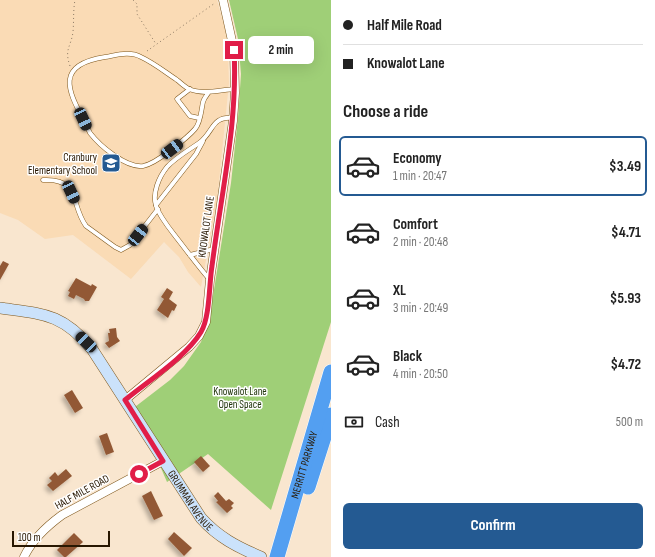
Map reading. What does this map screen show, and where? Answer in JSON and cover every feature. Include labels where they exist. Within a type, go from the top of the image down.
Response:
[{"type":"highway","name":"MERRITT PARKWAY","points":[[277,557],[331,372]]},
{"type":"highway","name":"MERRITT PARKWAY","points":[[286,557],[331,415]]},
{"type":"street","name":"KNOWALOT LANE","points":[[125,400],[181,355],[199,336],[206,318],[233,118],[235,89],[234,50],[220,1]]},
{"type":"street","name":"GRUMMAN AVENUE","points":[[0,308],[39,313],[53,317],[75,331],[92,349],[163,461],[209,527],[230,543],[260,557]]},
{"type":"street","name":"HALF MILE ROAD","points":[[24,557],[35,539],[54,520],[163,461]]},
{"type":"lane","points":[[209,92],[204,100],[196,128],[181,142],[154,162],[143,166],[130,164],[101,146],[95,140],[90,133],[69,85],[72,72],[80,64],[97,58],[134,54],[154,64],[190,89],[209,92],[235,89]]},
{"type":"lane","points":[[190,89],[177,99],[190,116],[199,118]]},
{"type":"lane","points":[[43,180],[54,179],[67,185],[86,226],[121,250],[130,245],[196,154],[204,139],[219,119],[226,117],[233,118]]},
{"type":"lane","points":[[204,139],[168,166],[160,178],[155,193],[157,207],[165,222],[210,280]]},
{"type":"lane","points":[[190,255],[214,250]]},
{"type":"path","points":[[71,69],[68,60],[68,48],[73,33],[74,0]]},
{"type":"path","points":[[133,0],[137,4],[136,14],[156,45]]},
{"type":"path","points":[[147,51],[220,1]]},
{"type":"shaded area","name":"Cranbury Elementary School","points":[[0,0],[217,0],[225,29],[228,53],[229,83],[217,201],[201,287],[188,272],[179,257],[164,242],[131,279],[73,235],[45,239],[18,220],[0,213]]},
{"type":"green space","name":"Knowalot Lane Open Space","points":[[229,0],[331,0],[331,322],[271,510],[208,454],[167,482],[151,445],[131,410],[170,380],[184,366],[201,342],[210,315],[231,183],[241,74],[238,39]]},
{"type":"building","points":[[3,261],[9,264],[0,280],[0,266]]},
{"type":"building","points":[[76,278],[91,286],[92,284],[97,287],[89,301],[85,301],[76,295],[74,299],[68,296],[70,292],[68,291]]},
{"type":"building","points":[[167,288],[173,292],[169,299],[177,305],[174,311],[172,310],[168,318],[157,310],[164,299],[161,297]]},
{"type":"building","points":[[116,328],[117,337],[120,341],[109,348],[105,343],[109,341],[109,329]]},
{"type":"building","points":[[72,390],[83,408],[75,413],[64,395]]},
{"type":"building","points":[[107,433],[114,452],[106,455],[99,436]]},
{"type":"building","points":[[201,456],[210,466],[203,472],[194,462]]},
{"type":"building","points":[[66,469],[72,476],[53,491],[47,485],[52,481],[49,478],[55,472],[58,476]]},
{"type":"building","points":[[151,491],[163,516],[154,520],[142,496]]},
{"type":"building","points":[[218,492],[226,501],[229,499],[234,503],[231,506],[233,508],[227,513],[216,502],[218,501],[214,496]]},
{"type":"building","points":[[174,532],[192,548],[184,556],[168,539]]},
{"type":"building","points":[[74,533],[83,542],[66,557],[64,557],[57,550]]},
{"type":"place","name":"Cranbury Elementary School","points":[[111,163]]},
{"type":"route","points":[[139,474],[163,461],[125,400],[189,347],[199,336],[206,318],[210,280],[233,122],[235,93],[234,50]]}]
